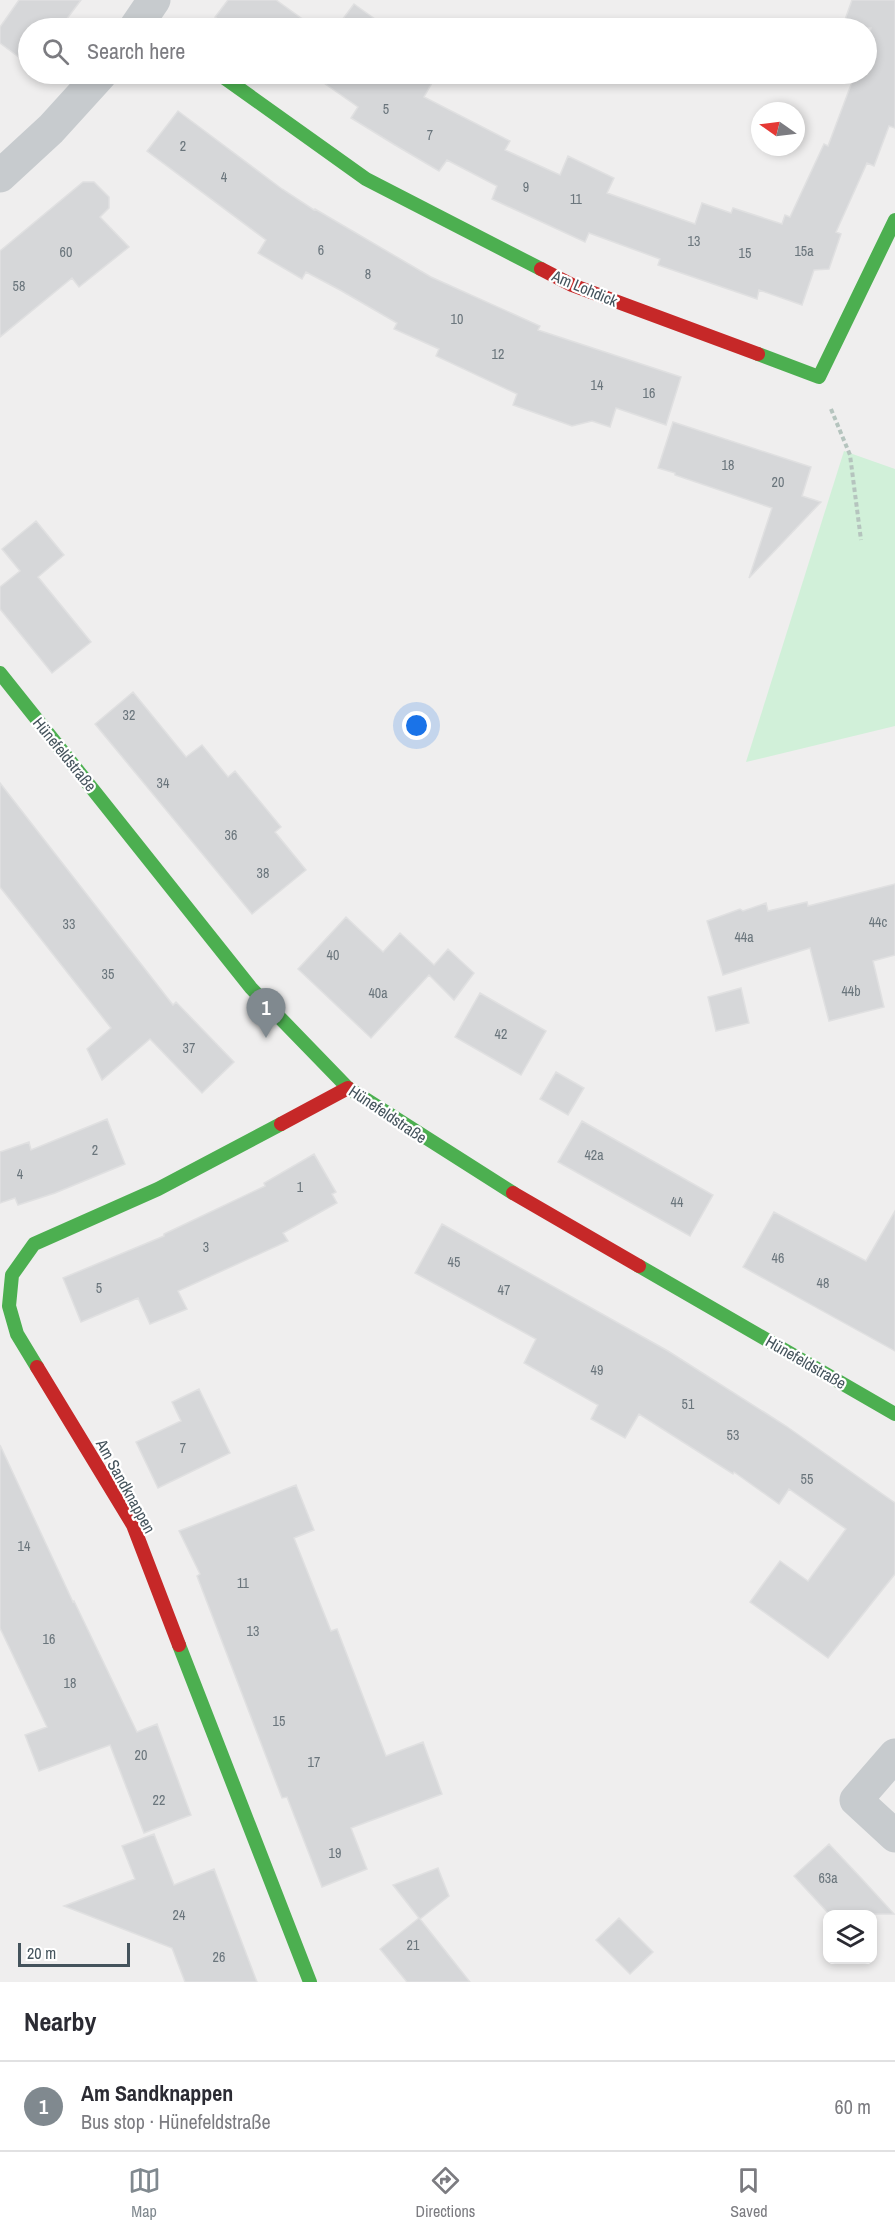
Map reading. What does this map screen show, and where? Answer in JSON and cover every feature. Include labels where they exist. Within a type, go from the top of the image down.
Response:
[{"type":"street","points":[[0,176],[51,129],[92,84]]},
{"type":"street","name":"Am Lohdick","points":[[233,84],[366,179],[572,285],[819,377]]},
{"type":"street","points":[[819,377],[895,220]]},
{"type":"street","name":"Hünefeldstraße","points":[[0,673],[251,988],[348,1088],[525,1200],[895,1414]]},
{"type":"street","name":"Am Sandknappen","points":[[310,1982],[133,1526],[17,1334],[9,1306],[12,1275],[34,1244],[158,1189],[348,1088]]},
{"type":"street","points":[[895,1755],[856,1800],[895,1836]]},
{"type":"path","points":[[819,377],[850,455],[861,540]]},
{"type":"green space","points":[[844,451],[895,469],[895,726],[746,762]]},
{"type":"building","points":[[19,0],[81,0],[68,18],[18,18],[18,56],[0,43],[0,27]]},
{"type":"building","points":[[228,0],[276,0],[301,18],[216,18]]},
{"type":"building","points":[[852,0],[895,0],[895,128],[889,126],[874,166],[867,163],[836,232],[841,234],[829,269],[814,270],[802,305],[759,290],[757,299],[658,265],[660,259],[589,233],[585,242],[492,199],[497,186],[447,160],[439,171],[395,145],[351,118],[358,107],[325,84],[431,84],[424,97],[510,141],[505,150],[560,175],[568,156],[614,178],[607,193],[695,224],[702,203],[731,213],[733,208],[782,224],[785,215],[790,217],[824,144],[828,146],[851,84],[877,84],[877,18],[846,18]]},
{"type":"building","points":[[354,4],[373,18],[344,18]]},
{"type":"building","points":[[178,111],[282,189],[314,210],[431,277],[540,326],[538,330],[681,377],[666,425],[616,408],[610,427],[592,421],[572,426],[513,405],[517,394],[436,356],[439,349],[394,329],[397,323],[340,290],[306,272],[302,279],[258,253],[266,240],[147,151]]},
{"type":"building","points":[[83,182],[94,182],[109,197],[109,208],[100,217],[129,247],[79,287],[72,278],[0,337],[0,251]]},
{"type":"building","points":[[673,422],[811,467],[802,496],[821,502],[749,578],[772,508],[658,468]]},
{"type":"building","points":[[36,521],[64,555],[38,577],[91,642],[52,673],[0,609],[0,587],[20,571],[2,549]]},
{"type":"building","points":[[133,692],[186,757],[202,745],[228,777],[235,771],[281,827],[275,832],[306,870],[252,914],[95,724]]},
{"type":"building","points":[[0,783],[173,1005],[176,1002],[234,1062],[202,1093],[150,1039],[102,1080],[87,1049],[111,1028],[0,887]]},
{"type":"building","points":[[895,884],[895,955],[873,961],[884,1007],[829,1021],[810,948],[723,975],[707,921],[740,909],[743,911],[766,903],[768,911],[807,902],[808,906]]},
{"type":"building","points":[[346,917],[383,952],[400,933],[434,965],[448,949],[474,973],[454,1000],[429,975],[371,1038],[298,969]]},
{"type":"building","points":[[741,988],[749,1023],[716,1031],[708,997]]},
{"type":"building","points":[[480,993],[546,1031],[521,1075],[455,1037]]},
{"type":"building","points":[[556,1072],[584,1088],[568,1115],[540,1099]]},
{"type":"building","points":[[107,1119],[125,1164],[55,1193],[18,1205],[15,1198],[0,1203],[0,1152],[29,1142],[31,1150]]},
{"type":"building","points":[[582,1121],[713,1195],[690,1236],[558,1162]]},
{"type":"building","points":[[314,1154],[336,1192],[332,1194],[337,1203],[283,1233],[288,1241],[178,1291],[187,1309],[150,1324],[138,1298],[81,1322],[63,1278],[164,1236],[265,1186],[264,1183]]},
{"type":"building","points":[[895,1211],[895,1351],[743,1267],[774,1212],[866,1261]]},
{"type":"building","points":[[442,1224],[668,1351],[786,1426],[895,1503],[895,1574],[828,1658],[750,1602],[780,1561],[808,1581],[846,1529],[789,1489],[779,1504],[734,1472],[733,1474],[639,1414],[625,1438],[591,1419],[598,1405],[524,1363],[536,1339],[415,1273]]},
{"type":"building","points":[[199,1389],[230,1453],[158,1488],[136,1442],[181,1421],[172,1402]]},
{"type":"building","points":[[0,1445],[137,1732],[157,1724],[191,1815],[144,1833],[110,1745],[39,1771],[25,1735],[47,1727],[0,1628]]},
{"type":"building","points":[[296,1485],[314,1530],[294,1538],[331,1631],[337,1629],[386,1756],[423,1742],[442,1794],[351,1828],[367,1869],[322,1887],[287,1797],[282,1798],[197,1576],[200,1574],[179,1531]]},
{"type":"building","points":[[154,1834],[174,1885],[214,1869],[257,1982],[185,1982],[172,1948],[64,1906],[135,1879],[122,1846]]},
{"type":"building","points":[[829,1844],[894,1914],[877,1914],[877,1910],[825,1910],[794,1876]]},
{"type":"building","points":[[438,1868],[449,1896],[420,1919],[470,1982],[407,1982],[380,1949],[419,1918],[393,1885]]},
{"type":"building","points":[[619,1918],[653,1952],[630,1974],[596,1940]]},
{"type":"traffic: fast","points":[[233,84],[366,179],[541,269]]},
{"type":"traffic: fast","points":[[758,354],[819,377],[895,220]]},
{"type":"traffic: fast","points":[[0,673],[251,988],[348,1088],[513,1193]]},
{"type":"traffic: fast","points":[[37,1367],[17,1334],[9,1306],[12,1275],[34,1244],[158,1189],[281,1124]]},
{"type":"traffic: fast","points":[[639,1266],[895,1414]]},
{"type":"traffic: fast","points":[[179,1645],[310,1982]]},
{"type":"traffic: jam","points":[[541,269],[572,285],[758,354]]},
{"type":"traffic: jam","points":[[281,1124],[348,1088]]},
{"type":"traffic: jam","points":[[513,1193],[639,1266]]},
{"type":"traffic: jam","points":[[37,1367],[133,1525],[179,1645]]},
{"type":"place","name":"Am Sandknappen","points":[[266,1038]]}]
